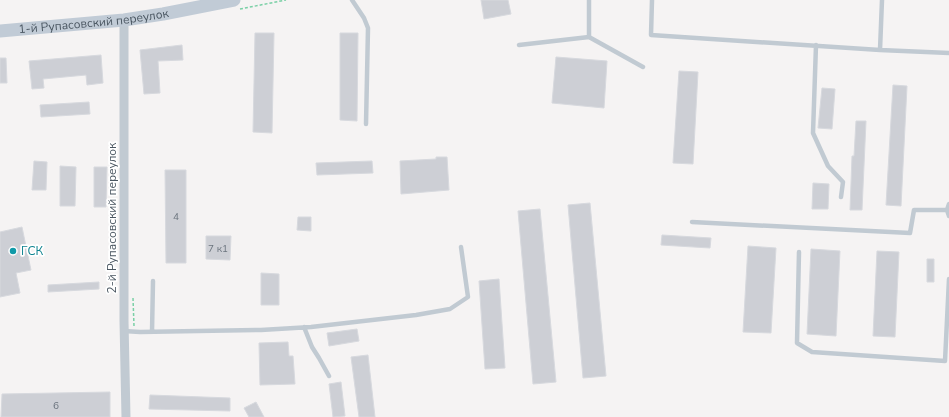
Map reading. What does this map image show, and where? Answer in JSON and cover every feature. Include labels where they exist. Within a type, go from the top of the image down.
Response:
[{"type":"street","name":"1-й Рупасовский переулок","points":[[0,31],[124,20],[236,5]]},
{"type":"street","name":"2-й Рупасовский переулок","points":[[124,20],[124,331],[126,417]]},
{"type":"lane","points":[[352,0],[364,18],[368,28],[366,124]]},
{"type":"lane","points":[[589,0],[589,37]]},
{"type":"lane","points":[[652,0],[651,35],[949,53]]},
{"type":"lane","points":[[880,50],[882,0]]},
{"type":"lane","points":[[519,45],[589,37],[643,67]]},
{"type":"lane","points":[[816,45],[813,134],[828,166],[843,182],[842,197]]},
{"type":"lane","points":[[949,204],[947,210],[949,216]]},
{"type":"lane","points":[[692,222],[910,233],[914,210],[947,210]]},
{"type":"lane","points":[[124,331],[152,332],[261,330],[416,315],[450,309],[468,297],[461,247]]},
{"type":"lane","points":[[799,252],[797,343],[812,352],[945,361],[949,279]]},
{"type":"lane","points":[[152,332],[153,281]]},
{"type":"lane","points":[[304,327],[312,347],[329,376]]},
{"type":"path","points":[[236,5],[286,0]]},
{"type":"path","points":[[133,292],[134,332]]},
{"type":"building","points":[[481,0],[508,0],[511,14],[484,19]]},
{"type":"building","points":[[255,33],[274,33],[272,133],[253,132]]},
{"type":"building","points":[[340,33],[358,33],[357,121],[340,120]]},
{"type":"building","points":[[182,45],[183,60],[158,61],[160,93],[144,94],[140,50]]},
{"type":"building","points":[[101,55],[103,83],[87,85],[86,75],[43,79],[44,88],[32,89],[29,61]]},
{"type":"building","points":[[556,57],[607,61],[604,108],[552,103]]},
{"type":"building","points":[[0,58],[6,58],[7,83],[0,83]]},
{"type":"building","points":[[679,71],[698,72],[693,164],[673,163]]},
{"type":"building","points":[[893,85],[907,86],[901,206],[886,205]]},
{"type":"building","points":[[822,88],[835,89],[832,129],[818,128]]},
{"type":"building","points":[[89,102],[90,114],[41,117],[40,105]]},
{"type":"building","points":[[856,121],[866,121],[862,210],[850,210],[852,156],[854,156]]},
{"type":"building","points":[[436,157],[447,157],[449,190],[401,194],[400,161],[436,159]]},
{"type":"building","points":[[34,161],[47,162],[46,190],[32,190]]},
{"type":"building","points":[[372,161],[373,173],[317,175],[316,163]]},
{"type":"building","points":[[60,166],[76,167],[75,206],[60,206]]},
{"type":"building","points":[[94,167],[107,167],[106,207],[94,207]]},
{"type":"building","points":[[165,170],[186,170],[186,263],[166,263]]},
{"type":"building","points":[[813,183],[829,184],[828,209],[812,209]]},
{"type":"building","points":[[590,203],[606,376],[583,378],[568,205]]},
{"type":"building","points":[[540,209],[556,382],[533,384],[518,211]]},
{"type":"building","points":[[298,217],[311,217],[311,231],[297,230]]},
{"type":"building","name":"ГСК","points":[[22,227],[31,270],[16,273],[20,293],[0,297],[0,232]]},
{"type":"building","points":[[662,235],[711,238],[710,248],[661,245]]},
{"type":"building","points":[[206,236],[231,236],[230,260],[206,259]]},
{"type":"building","points":[[748,246],[776,248],[771,333],[743,332]]},
{"type":"building","points":[[811,249],[840,251],[836,336],[807,334]]},
{"type":"building","points":[[877,251],[899,252],[895,337],[873,336]]},
{"type":"building","points":[[927,259],[934,259],[934,282],[927,282]]},
{"type":"building","points":[[261,273],[279,274],[279,305],[261,305]]},
{"type":"building","points":[[499,279],[505,368],[485,369],[479,281]]},
{"type":"building","points":[[99,282],[99,289],[48,292],[48,285]]},
{"type":"building","points":[[357,329],[359,341],[329,346],[327,333]]},
{"type":"building","points":[[288,342],[289,356],[293,356],[295,384],[260,385],[259,343]]},
{"type":"building","points":[[368,355],[375,417],[359,417],[351,357]]},
{"type":"building","points":[[341,382],[345,416],[333,417],[329,384]]},
{"type":"building","points":[[110,392],[110,417],[1,417],[2,394]]},
{"type":"building","points":[[150,395],[230,398],[230,411],[149,409]]},
{"type":"building","points":[[256,402],[264,417],[249,417],[244,408]]},
{"type":"place","name":"ГСК","points":[[13,251]]}]
